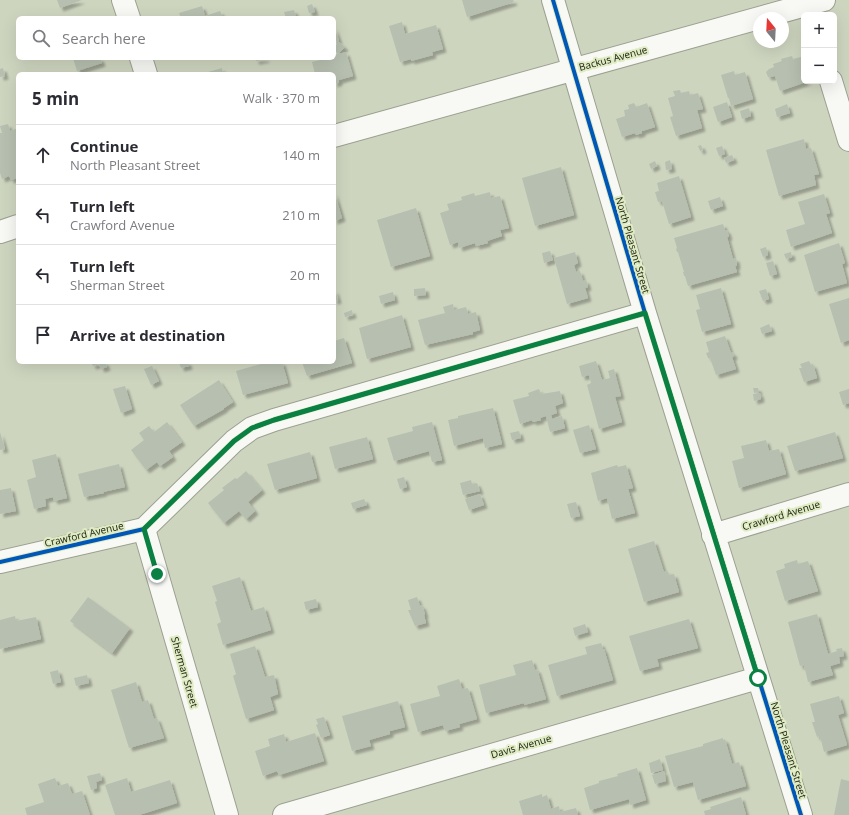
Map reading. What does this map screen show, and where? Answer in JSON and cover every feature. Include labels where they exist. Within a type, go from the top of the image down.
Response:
[{"type":"street","points":[[123,0],[128,16]]},
{"type":"street","name":"North Pleasant Street","points":[[552,0],[574,69],[645,313],[801,815]]},
{"type":"street","name":"Backus Avenue","points":[[336,135],[574,69],[814,7]]},
{"type":"street","points":[[142,60],[145,72]]},
{"type":"street","points":[[832,84],[849,140]]},
{"type":"street","points":[[0,232],[16,227]]},
{"type":"street","points":[[144,529],[234,441],[252,428],[274,420],[645,313]]},
{"type":"street","name":"Crawford Avenue","points":[[713,535],[849,494]]},
{"type":"street","name":"Crawford Avenue","points":[[0,562],[144,529]]},
{"type":"street","name":"Sherman Street","points":[[144,529],[227,815]]},
{"type":"street","name":"Davis Avenue","points":[[284,815],[758,678]]},
{"type":"building","points":[[57,0],[82,0],[60,8]]},
{"type":"building","points":[[462,0],[513,0],[514,2],[467,17]]},
{"type":"building","points":[[312,4],[315,12],[309,13],[307,6]]},
{"type":"building","points":[[202,6],[205,16],[180,16],[179,13]]},
{"type":"building","points":[[294,10],[296,16],[285,16],[284,12]]},
{"type":"building","points":[[220,11],[222,16],[205,16]]},
{"type":"building","points":[[402,22],[405,34],[436,25],[443,49],[432,52],[433,55],[411,61],[411,59],[400,62],[389,26]]},
{"type":"building","points":[[336,33],[339,41],[336,42]]},
{"type":"building","points":[[339,42],[345,47],[338,54],[336,52],[336,45]]},
{"type":"building","points":[[346,52],[353,76],[339,80],[339,82],[336,83],[336,72],[314,72],[312,62],[320,60],[336,60],[336,54]]},
{"type":"building","points":[[792,56],[793,59],[801,57],[801,84],[780,91],[775,76],[768,77],[766,72],[774,67],[773,64],[782,61],[781,59]]},
{"type":"building","points":[[74,60],[101,60],[102,63],[77,71]]},
{"type":"building","points":[[3,68],[5,76],[0,77],[0,69]]},
{"type":"building","points":[[222,68],[223,72],[208,72]]},
{"type":"building","points":[[734,71],[735,75],[745,72],[753,99],[731,106],[721,75]]},
{"type":"building","points":[[680,90],[681,93],[689,91],[690,95],[698,93],[703,109],[697,110],[702,128],[676,136],[670,117],[673,116],[668,98],[675,96],[673,91]]},
{"type":"building","points":[[727,102],[732,117],[718,122],[713,107]]},
{"type":"building","points":[[634,103],[636,107],[647,103],[655,127],[642,131],[642,133],[636,135],[635,133],[622,137],[616,119],[625,116],[624,110],[629,109],[628,105]]},
{"type":"building","points":[[787,104],[790,113],[777,117],[775,109]]},
{"type":"building","points":[[749,108],[751,116],[742,119],[740,111]]},
{"type":"building","points":[[8,124],[10,131],[16,129],[16,179],[11,180],[9,176],[2,179],[0,173],[0,133],[2,133],[0,126]]},
{"type":"building","points":[[804,139],[806,149],[811,148],[819,174],[814,175],[816,185],[779,196],[766,150]]},
{"type":"building","points":[[701,145],[703,150],[700,151],[698,146]]},
{"type":"building","points":[[722,146],[725,154],[719,156],[716,148]]},
{"type":"building","points":[[732,155],[734,160],[726,163],[724,158]]},
{"type":"building","points":[[670,160],[672,169],[666,170],[665,162]]},
{"type":"building","points":[[655,161],[657,166],[651,169],[649,164]]},
{"type":"building","points":[[561,167],[574,215],[535,226],[522,178]]},
{"type":"building","points":[[679,176],[691,217],[669,224],[662,201],[658,202],[655,192],[659,191],[657,183]]},
{"type":"building","points":[[490,192],[491,198],[500,196],[509,228],[500,230],[502,236],[487,241],[488,243],[476,246],[475,243],[459,248],[458,242],[450,245],[440,213],[449,210],[447,204],[462,200],[461,197],[474,193],[475,196]]},
{"type":"building","points":[[824,194],[830,213],[826,214],[832,233],[791,247],[786,230],[805,224],[798,202]]},
{"type":"building","points":[[720,197],[723,206],[711,210],[708,201]]},
{"type":"building","points":[[336,198],[342,218],[336,220]]},
{"type":"building","points":[[416,208],[430,256],[391,267],[377,220]]},
{"type":"building","points":[[723,224],[729,237],[727,237],[733,259],[736,258],[737,266],[735,266],[737,272],[688,286],[674,238]]},
{"type":"building","points":[[839,243],[845,263],[842,264],[847,283],[815,292],[804,255]]},
{"type":"building","points":[[766,247],[768,255],[763,257],[760,249]]},
{"type":"building","points":[[550,251],[553,260],[544,263],[542,253]]},
{"type":"building","points":[[575,252],[578,263],[574,265],[576,272],[580,271],[583,281],[586,280],[588,287],[585,288],[588,298],[567,304],[554,258]]},
{"type":"building","points":[[791,252],[792,257],[786,259],[784,254]]},
{"type":"building","points":[[773,261],[777,274],[770,276],[766,263]]},
{"type":"building","points":[[425,288],[426,295],[414,296],[414,289]]},
{"type":"building","points":[[721,288],[731,324],[702,332],[696,310],[700,309],[696,295]]},
{"type":"building","points":[[766,289],[769,299],[763,301],[759,291]]},
{"type":"building","points":[[393,292],[395,300],[381,304],[379,296]]},
{"type":"building","points":[[849,298],[849,340],[841,343],[829,304]]},
{"type":"building","points":[[453,304],[454,310],[466,307],[468,314],[476,312],[480,330],[473,332],[473,334],[425,345],[418,320],[445,313],[443,307]]},
{"type":"building","points":[[352,310],[353,315],[345,317],[344,313]]},
{"type":"building","points":[[402,315],[411,347],[367,359],[359,328]]},
{"type":"building","points":[[769,324],[772,331],[762,334],[760,328]]},
{"type":"building","points":[[725,336],[731,353],[733,352],[734,356],[732,357],[736,369],[716,375],[710,358],[708,358],[706,353],[709,352],[706,342]]},
{"type":"building","points":[[344,338],[352,363],[307,376],[303,364],[336,364],[336,340]]},
{"type":"building","points":[[596,361],[602,380],[610,378],[608,371],[614,369],[621,396],[615,397],[622,422],[599,429],[587,385],[591,383],[589,375],[582,377],[579,366]]},
{"type":"building","points":[[809,361],[811,365],[813,364],[817,378],[804,382],[799,368],[802,368],[800,364]]},
{"type":"building","points":[[99,364],[106,364],[107,367],[101,369]]},
{"type":"building","points":[[180,364],[188,364],[189,366],[181,368]]},
{"type":"building","points":[[261,364],[283,364],[288,383],[243,395],[236,371]]},
{"type":"building","points":[[152,366],[159,381],[151,385],[144,369]]},
{"type":"building","points":[[219,380],[233,402],[224,409],[194,426],[180,405]]},
{"type":"building","points":[[125,386],[132,409],[121,413],[113,389]]},
{"type":"building","points":[[753,388],[758,388],[759,392],[754,393]]},
{"type":"building","points":[[539,389],[541,394],[560,391],[563,403],[555,406],[557,413],[551,415],[552,419],[562,416],[565,428],[550,432],[546,416],[540,418],[541,420],[533,422],[532,420],[520,424],[513,400],[529,396],[528,393]]},
{"type":"building","points":[[849,389],[849,403],[843,405],[839,392]]},
{"type":"building","points":[[760,393],[761,399],[754,401],[753,394]]},
{"type":"building","points":[[493,408],[502,444],[485,448],[483,438],[454,446],[448,420],[458,418],[458,416]]},
{"type":"building","points":[[167,422],[182,442],[169,451],[173,457],[160,466],[157,462],[146,470],[131,450],[144,440],[139,433],[149,426],[154,432]]},
{"type":"building","points":[[432,422],[442,460],[432,462],[429,451],[394,461],[387,438],[413,431],[412,427]]},
{"type":"building","points":[[589,425],[596,449],[580,453],[573,430]]},
{"type":"building","points":[[519,431],[521,438],[512,440],[510,433]]},
{"type":"building","points":[[0,432],[5,449],[0,450]]},
{"type":"building","points":[[835,432],[843,458],[795,471],[787,446]]},
{"type":"building","points":[[367,437],[373,459],[335,469],[329,447]]},
{"type":"building","points":[[766,440],[769,451],[779,449],[786,474],[739,488],[732,461],[744,458],[741,446]]},
{"type":"building","points":[[310,452],[317,478],[275,490],[267,464]]},
{"type":"building","points":[[56,454],[67,498],[54,501],[53,497],[45,499],[46,506],[34,509],[27,480],[36,477],[32,460]]},
{"type":"building","points":[[119,464],[125,487],[84,497],[78,474]]},
{"type":"building","points":[[617,465],[618,467],[626,465],[633,488],[628,489],[635,513],[612,519],[607,498],[598,501],[591,473]]},
{"type":"building","points":[[246,471],[262,490],[248,502],[255,511],[246,519],[239,511],[224,523],[208,503],[224,490],[222,488],[235,478],[237,479]]},
{"type":"building","points":[[404,477],[407,487],[400,489],[397,479]]},
{"type":"building","points":[[471,480],[472,484],[477,483],[480,491],[463,495],[460,483]]},
{"type":"building","points":[[11,488],[16,511],[0,514],[0,490]]},
{"type":"building","points":[[480,494],[484,505],[469,510],[465,499]]},
{"type":"building","points":[[364,499],[367,505],[353,509],[351,503]]},
{"type":"building","points":[[576,502],[580,516],[571,518],[567,504]]},
{"type":"building","points":[[654,541],[664,572],[668,571],[669,575],[674,574],[679,592],[644,602],[628,549]]},
{"type":"building","points":[[797,560],[798,564],[808,561],[818,591],[785,601],[776,571],[785,568],[784,564]]},
{"type":"building","points":[[240,577],[251,611],[264,607],[271,630],[223,645],[217,624],[221,622],[215,602],[217,601],[212,586]]},
{"type":"building","points":[[88,597],[130,628],[112,653],[70,621]]},
{"type":"building","points":[[417,597],[420,606],[422,605],[426,623],[415,626],[408,610],[411,610],[408,600]]},
{"type":"building","points":[[316,599],[318,607],[306,610],[304,602]]},
{"type":"building","points":[[817,614],[828,654],[837,651],[836,649],[842,648],[844,656],[839,657],[840,663],[830,666],[833,675],[808,682],[804,665],[800,666],[788,622]]},
{"type":"building","points":[[15,616],[16,621],[36,617],[41,639],[0,649],[0,620]]},
{"type":"building","points":[[689,619],[698,648],[657,659],[659,666],[640,671],[629,636]]},
{"type":"building","points":[[585,624],[588,632],[575,636],[573,628]]},
{"type":"building","points":[[601,643],[613,680],[557,696],[548,665],[587,654],[585,647]]},
{"type":"building","points":[[255,646],[265,677],[274,675],[278,694],[270,697],[274,710],[246,719],[233,676],[236,674],[230,654]]},
{"type":"building","points":[[532,660],[535,670],[537,669],[546,699],[486,713],[479,685],[516,675],[513,665]]},
{"type":"building","points":[[58,670],[61,682],[53,684],[50,672]]},
{"type":"building","points":[[87,675],[89,683],[76,686],[74,678]]},
{"type":"building","points":[[459,679],[462,689],[468,688],[477,719],[459,724],[460,727],[445,731],[443,725],[418,732],[410,704],[440,696],[437,686]]},
{"type":"building","points":[[136,682],[142,702],[148,700],[154,719],[157,718],[164,738],[129,748],[111,690]]},
{"type":"building","points":[[839,696],[844,713],[838,715],[847,745],[824,752],[820,736],[817,737],[812,722],[815,722],[810,704]]},
{"type":"building","points":[[398,701],[405,727],[390,731],[390,734],[369,740],[371,746],[352,751],[342,716]]},
{"type":"building","points":[[324,717],[330,735],[321,738],[316,725],[318,724],[316,719]]},
{"type":"building","points":[[315,733],[324,761],[279,775],[277,771],[263,776],[255,751],[270,746],[268,739],[284,734],[286,742]]},
{"type":"building","points":[[723,738],[723,740],[725,739],[732,764],[739,762],[746,786],[698,800],[693,782],[674,787],[665,756],[703,746],[703,744]]},
{"type":"building","points":[[660,759],[663,770],[651,773],[649,763]]},
{"type":"building","points":[[637,768],[646,800],[630,805],[629,799],[590,810],[584,788],[599,783],[599,781],[618,776],[617,774]]},
{"type":"building","points":[[664,771],[666,781],[655,784],[652,775]]},
{"type":"building","points":[[100,773],[102,780],[96,782],[97,788],[91,790],[87,776]]},
{"type":"building","points":[[55,778],[58,786],[68,783],[72,794],[82,791],[90,815],[27,815],[25,808],[44,802],[38,784]]},
{"type":"building","points":[[127,778],[131,792],[170,780],[177,803],[139,815],[115,815],[105,785]]},
{"type":"building","points":[[841,779],[849,781],[849,815],[834,815]]},
{"type":"building","points":[[542,794],[542,797],[547,795],[551,809],[559,806],[560,812],[576,808],[578,815],[523,815],[519,801]]},
{"type":"building","points":[[741,797],[746,815],[705,815],[704,811],[711,809],[710,807]]},
{"type":"cycle path","points":[[553,0],[645,313],[801,815]]},
{"type":"cycle path","points":[[0,562],[144,529],[234,441],[252,428],[274,420],[645,313]]},
{"type":"route","points":[[157,574],[144,529],[234,441],[252,428],[274,420],[645,313],[758,678]]}]
